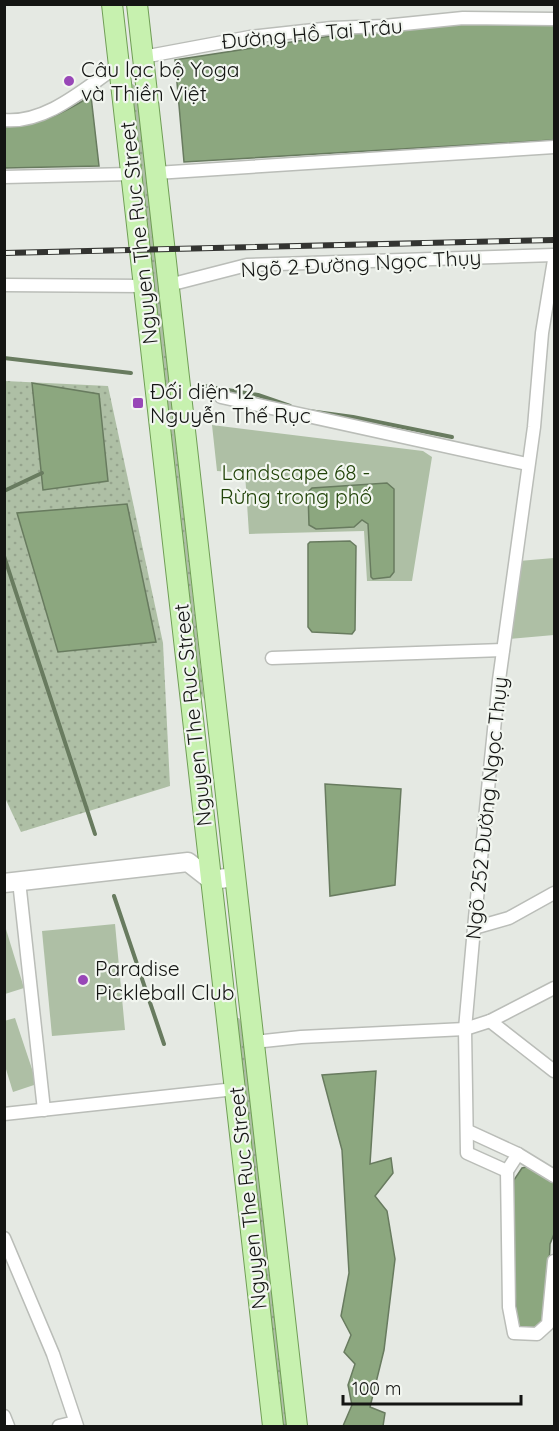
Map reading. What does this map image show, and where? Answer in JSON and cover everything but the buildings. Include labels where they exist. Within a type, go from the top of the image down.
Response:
[{"type":"main road","name":"Nguyen The Ruc Street","points":[[112,4],[273,1426]]},
{"type":"main road","name":"Nguyen The Ruc Street","points":[[137,4],[297,1426]]},
{"type":"street","name":"Đường Hồ Tai Trâu","points":[[143,57],[240,38],[332,28],[384,26],[463,18],[555,19]]},
{"type":"street","points":[[4,120],[16,121],[48,112],[119,65]]},
{"type":"street","points":[[156,173],[555,147]]},
{"type":"street","points":[[4,177],[131,174]]},
{"type":"street","name":"Ngõ 2 Đường Ngọc Thụy","points":[[169,285],[247,265],[555,255]]},
{"type":"street","name":"Ngõ 252 Đường Ngọc Thụy","points":[[507,1171],[467,1153],[465,1029],[503,650],[534,426],[542,333],[555,260]]},
{"type":"street","points":[[4,285],[144,286]]},
{"type":"street","points":[[221,397],[527,464]]},
{"type":"street","points":[[272,658],[503,650]]},
{"type":"street","points":[[188,862],[206,839],[231,837]]},
{"type":"street","points":[[44,1110],[12,882],[188,862],[211,880],[235,877]]},
{"type":"street","points":[[474,928],[509,918],[555,893]]},
{"type":"street","points":[[254,1042],[301,1037],[465,1029],[490,1022],[555,988]]},
{"type":"street","points":[[490,1022],[555,1071]]},
{"type":"street","points":[[4,1114],[234,1089]]},
{"type":"street","points":[[468,1131],[518,1154],[555,1176]]},
{"type":"street","points":[[518,1154],[507,1171],[508,1307],[514,1333],[537,1334],[548,1324],[555,1261]]},
{"type":"street","points":[[4,1238],[53,1354],[76,1424],[59,1426]]},
{"type":"street","points":[[4,1416],[8,1426]]},
{"type":"green space","points":[[131,83],[138,88],[204,699],[199,691]]},
{"type":"green space","points":[[5,381],[108,386],[163,643],[170,786],[21,832],[5,798]]},
{"type":"green space","name":"Landscape 68 - Rừng trong phố","points":[[212,425],[423,451],[432,457],[412,581],[367,581],[364,531],[249,534],[245,473],[217,471]]},
{"type":"green space","points":[[554,558],[554,635],[509,639],[519,561]]},
{"type":"green space","name":"Paradise Pickleball Club","points":[[115,924],[125,1030],[52,1036],[42,931]]},
{"type":"green space","points":[[5,926],[24,988],[4,994]]},
{"type":"green space","points":[[15,1018],[37,1084],[13,1092],[5,1066],[4,1021]]},
{"type":"green space","points":[[236,1018],[239,1018],[243,1025],[288,1426],[282,1426]]},
{"type":"shaded area","points":[[490,21],[554,22],[554,140],[184,162],[175,60],[363,31]]},
{"type":"shaded area","points":[[91,96],[99,166],[5,168],[5,125],[28,124],[50,118]]},
{"type":"shaded area","points":[[32,383],[99,394],[108,481],[43,490]]},
{"type":"shaded area","points":[[387,483],[394,489],[394,572],[390,577],[373,579],[371,577],[368,524],[362,520],[354,527],[316,529],[309,525],[308,492],[312,488]]},
{"type":"shaded area","points":[[127,504],[156,642],[58,652],[17,513]]},
{"type":"shaded area","points":[[350,541],[356,546],[355,630],[352,634],[312,632],[308,627],[308,544],[310,542]]},
{"type":"shaded area","points":[[325,784],[401,789],[395,885],[330,896]]},
{"type":"shaded area","points":[[376,1071],[370,1164],[391,1158],[393,1173],[375,1196],[387,1211],[395,1259],[384,1350],[370,1407],[385,1413],[383,1426],[343,1426],[352,1405],[348,1385],[355,1364],[344,1352],[351,1335],[341,1316],[349,1273],[342,1150],[322,1075]]},
{"type":"shaded area","points":[[531,1166],[554,1182],[554,1234],[550,1244],[547,1314],[538,1329],[526,1330],[517,1326],[512,1243],[514,1180],[522,1168]]},
{"type":"waterway","points":[[4,358],[131,373]]},
{"type":"waterway","points":[[204,386],[258,395],[290,406]]},
{"type":"waterway","points":[[309,411],[353,417],[452,437]]},
{"type":"waterway","points":[[4,491],[42,473]]},
{"type":"waterway","points":[[4,556],[95,834]]},
{"type":"waterway","points":[[114,896],[164,1044]]},
{"type":"railway","points":[[4,253],[554,240]]},
{"type":"place","name":"Câu lạc bộ Yoga và Thiền Việt","points":[[69,81]]},
{"type":"place","name":"Đối diện 12 Nguyễn Thế Rục","points":[[138,403]]},
{"type":"place","name":"Paradise Pickleball Club","points":[[83,980]]}]
